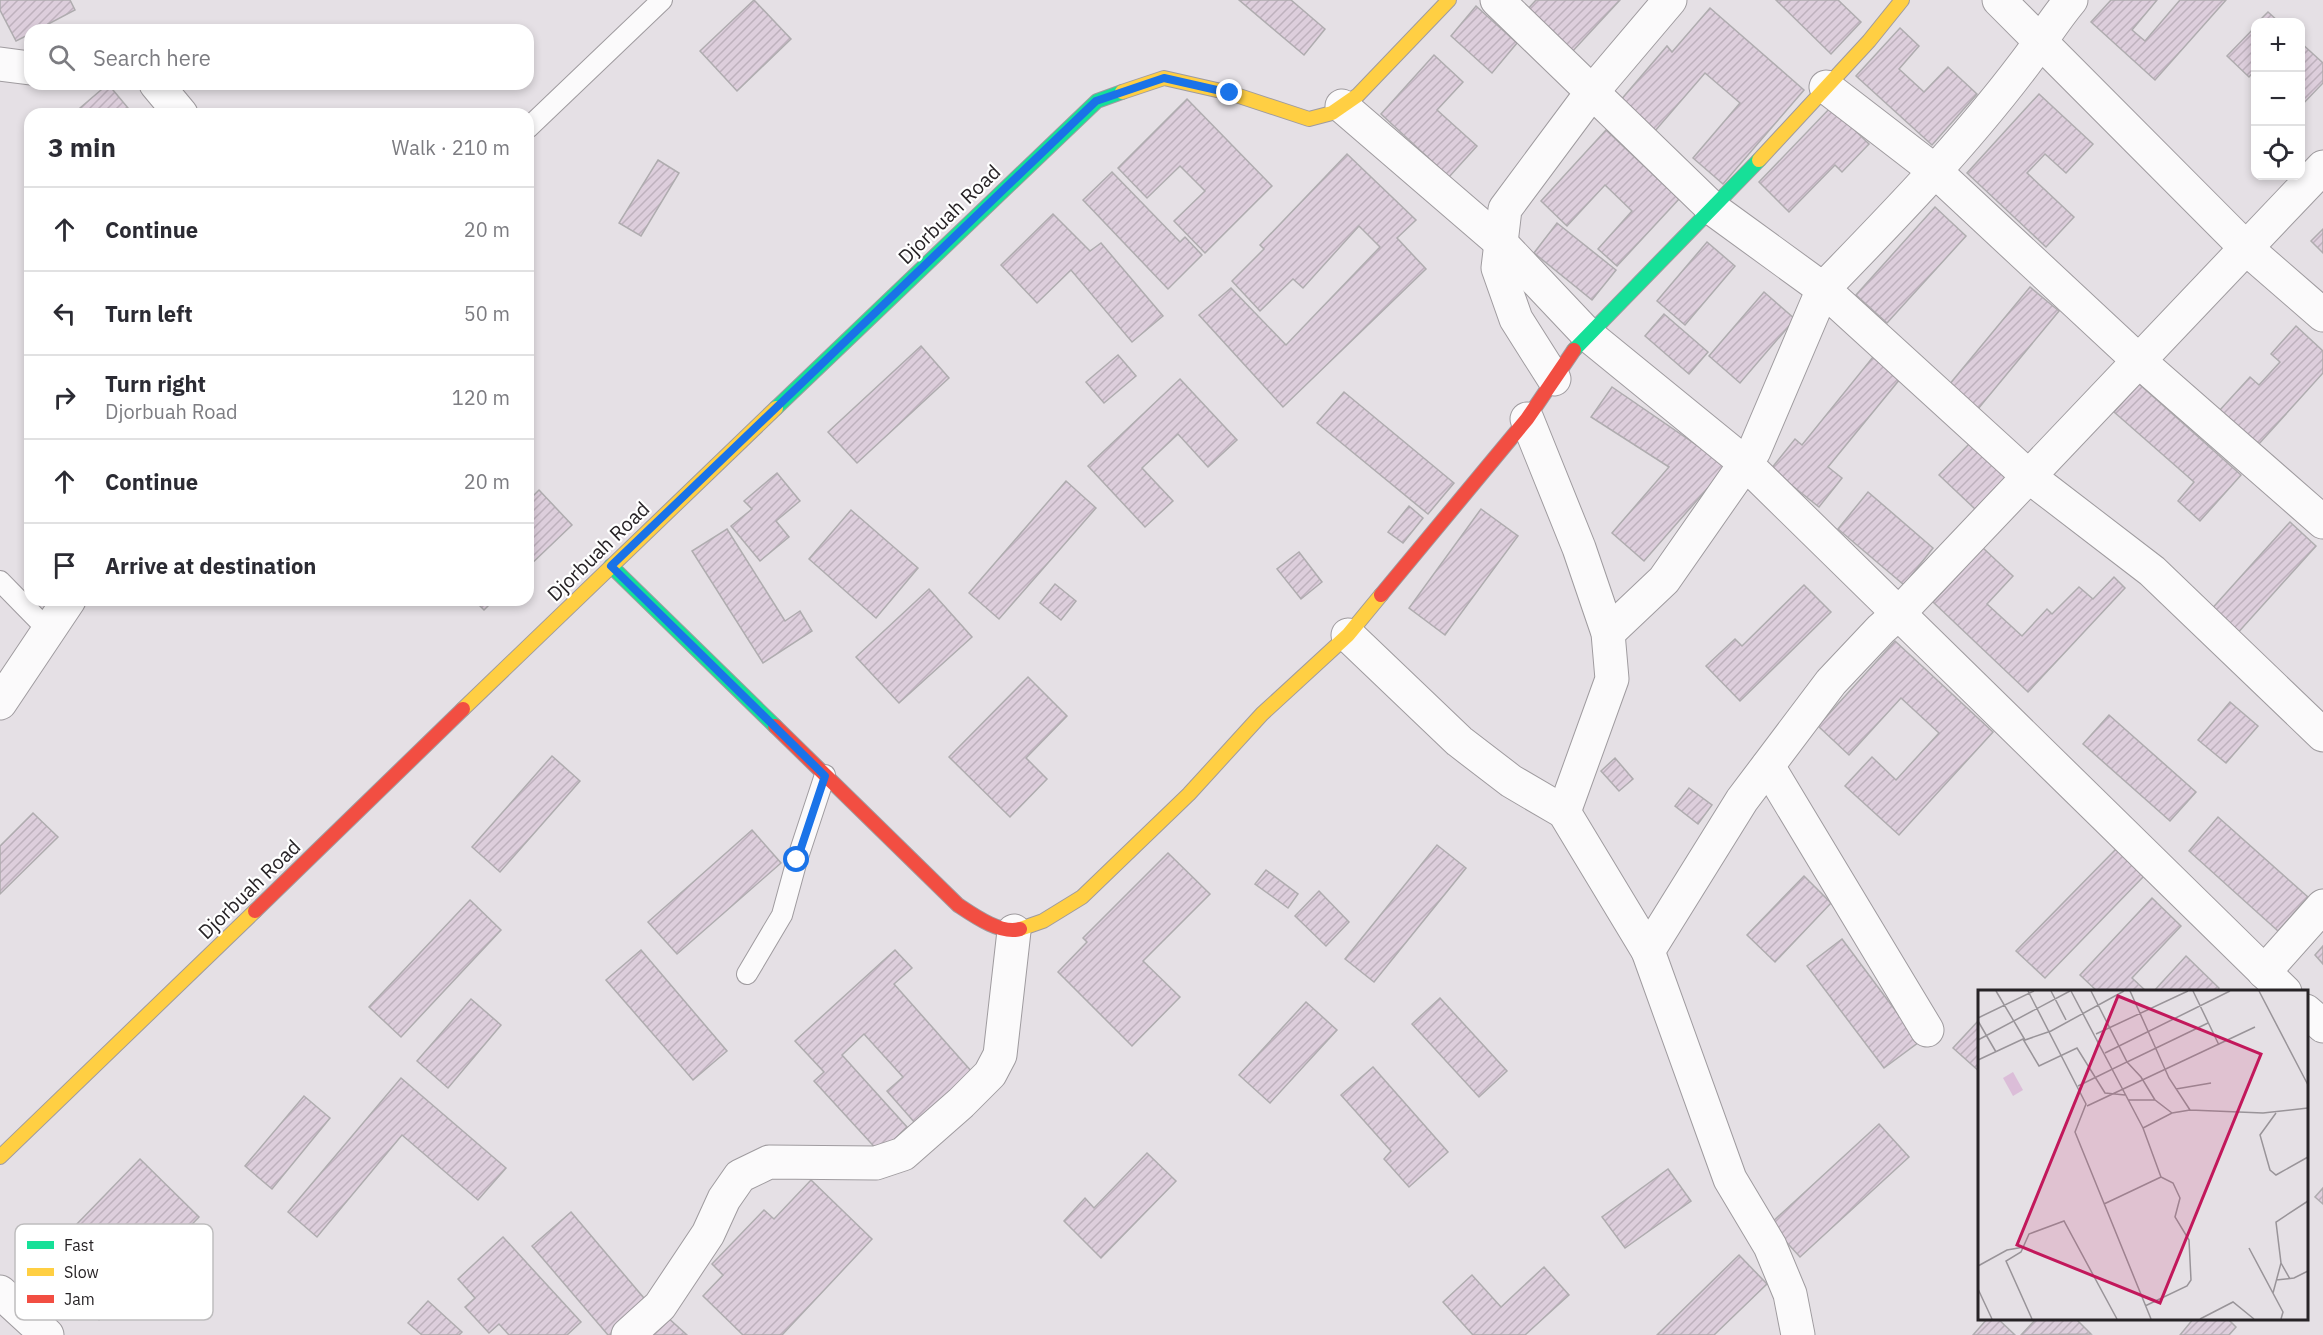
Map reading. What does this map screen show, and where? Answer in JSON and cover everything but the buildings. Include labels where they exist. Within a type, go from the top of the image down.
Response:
[{"type":"street","points":[[1449,0],[1358,95],[1342,106],[1500,242],[1588,335],[1745,463],[2274,982],[2323,906]]},
{"type":"street","points":[[1497,0],[1713,209],[1823,289],[2027,476],[2152,571],[2323,735]]},
{"type":"street","points":[[1554,379],[1516,319],[1498,268],[1505,209],[1592,92],[1670,0]]},
{"type":"street","points":[[611,566],[958,905],[986,923],[1014,931],[1043,921],[1082,897],[1189,794],[1262,714],[1348,635],[1527,419],[1575,349],[1713,209],[1869,41],[1902,0]]},
{"type":"street","points":[[1999,0],[2041,39],[2247,249],[2323,315]]},
{"type":"street","points":[[1608,633],[1664,580],[1754,451],[1823,289],[1935,171],[2026,63],[2071,0]]},
{"type":"street","name":"Djorbuah Road","points":[[0,1157],[1096,101],[1164,78],[1230,93],[1309,119],[1332,113],[1342,106]]},
{"type":"street","points":[[1826,87],[1935,171],[2139,361],[2323,522]]},
{"type":"street","points":[[161,90],[176,108]]},
{"type":"street","points":[[1648,951],[1742,800],[1831,681],[1881,628],[1898,614],[2323,167]]},
{"type":"street","points":[[1527,419],[1579,548],[1608,633],[1612,679],[1564,812]]},
{"type":"street","points":[[0,703],[65,606]]},
{"type":"street","points":[[1348,635],[1459,741],[1511,780],[1564,812],[1648,951],[1730,1179],[1770,1246],[1790,1294],[1798,1335]]},
{"type":"street","points":[[1768,766],[1927,1030]]},
{"type":"street","points":[[628,1335],[660,1306],[708,1234],[724,1199],[740,1176],[769,1162],[876,1163],[903,1154],[990,1074],[1000,1055],[1014,931]]},
{"type":"street","points":[[2308,1012],[2323,1026]]},
{"type":"street","points":[[0,1292],[15,1306]]},
{"type":"street","points":[[31,1320],[47,1335]]},
{"type":"lane","points":[[534,122],[662,0]]},
{"type":"lane","points":[[0,580],[24,605]]},
{"type":"lane","points":[[25,606],[49,631]]},
{"type":"lane","points":[[747,975],[782,915],[797,860],[825,776]]},
{"type":"traffic: fast","points":[[776,408],[1097,101],[1122,92]]},
{"type":"traffic: fast","points":[[1574,350],[1759,160]]},
{"type":"traffic: fast","points":[[611,566],[775,726]]},
{"type":"traffic: slow","points":[[1122,92],[1164,78],[1230,93],[1309,119],[1332,113],[1358,95],[1449,0]]},
{"type":"traffic: slow","points":[[1759,160],[1869,41],[1902,0]]},
{"type":"traffic: slow","points":[[463,709],[776,408]]},
{"type":"traffic: slow","points":[[1020,929],[1043,921],[1082,897],[1189,794],[1262,714],[1348,635],[1381,595]]},
{"type":"traffic: slow","points":[[0,1157],[255,911]]},
{"type":"traffic: jam","points":[[1381,595],[1527,419],[1574,350]]},
{"type":"traffic: jam","points":[[255,911],[463,709]]},
{"type":"traffic: jam","points":[[775,726],[958,905],[996,927],[1020,929]]},
{"type":"route","points":[[797,860],[825,776],[611,566],[1096,101],[1164,78],[1230,93]]}]
